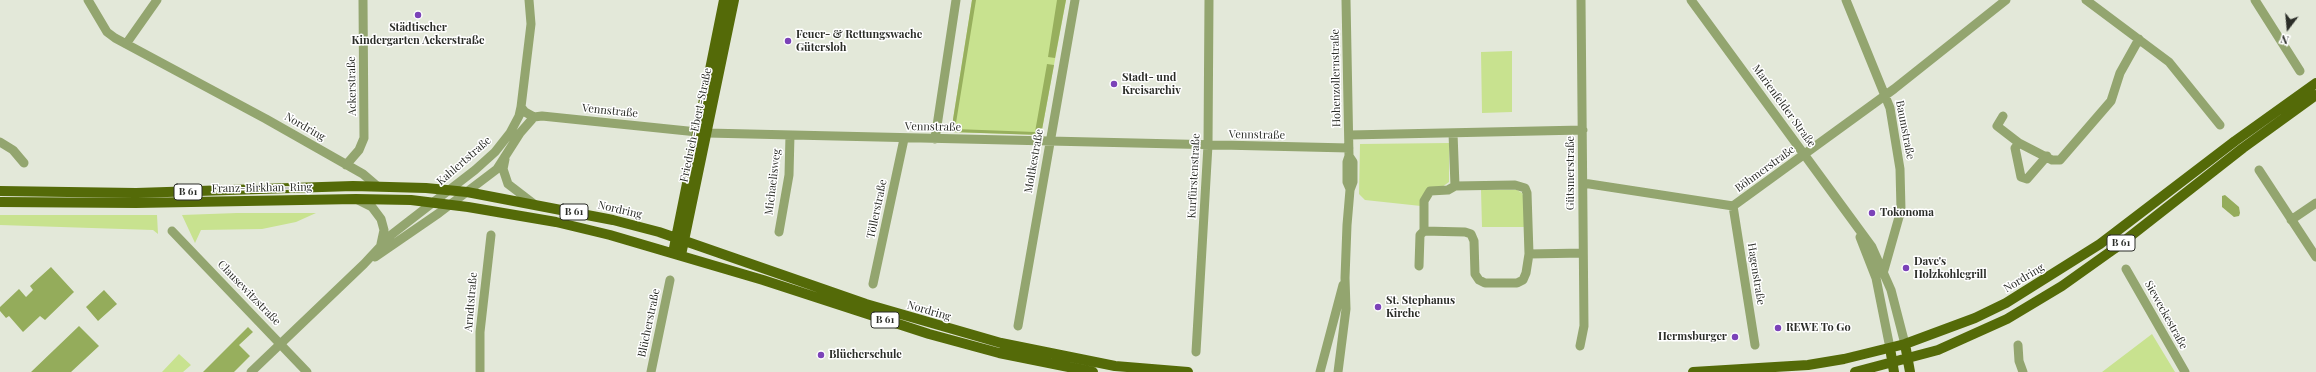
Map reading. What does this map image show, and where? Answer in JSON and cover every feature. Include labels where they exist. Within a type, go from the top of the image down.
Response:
[{"type":"main road","name":"Friedrich-Ebert-Straße","points":[[702,133],[724,0]]},
{"type":"main road","name":"Friedrich-Ebert-Straße","points":[[677,254],[702,133],[734,0]]},
{"type":"main road","name":"Nordring","points":[[1693,372],[1808,365],[1905,344],[1975,318],[2000,306],[2078,259],[2146,211],[2236,141],[2316,83]]},
{"type":"main road","name":"B 61","points":[[1855,372],[1893,368],[1908,360],[1978,334],[2008,320],[2062,286],[2114,249],[2242,148],[2316,95]]},
{"type":"main road","name":"Franz-Birkhan-Ring","points":[[0,191],[136,193],[290,186],[377,186]]},
{"type":"main road","name":"Nordring","points":[[377,186],[468,192],[613,220],[680,239],[859,302],[947,329],[1084,361],[1138,369],[1188,372]]},
{"type":"main road","name":"Franz-Birkhan-Ring","points":[[0,202],[129,203],[356,199],[404,200]]},
{"type":"main road","name":"Nordring","points":[[404,200],[451,204],[556,222],[677,254],[929,334],[1005,354],[1093,372]]},
{"type":"main road","name":"Marienfelder Straße","points":[[1905,344],[1910,372]]},
{"type":"main road","name":"Marienfelder Straße","points":[[1890,348],[1893,368]]},
{"type":"street","name":"Nordring","points":[[88,0],[107,32],[126,44],[346,164],[363,174],[377,186]]},
{"type":"street","points":[[126,44],[157,0]]},
{"type":"street","name":"Ackerstraße","points":[[346,164],[359,150],[364,138],[362,0]]},
{"type":"street","name":"Kahlertstraße","points":[[251,372],[364,264],[381,244],[450,190],[495,152],[515,126],[521,107],[531,24],[529,0]]},
{"type":"street","points":[[935,139],[956,0]]},
{"type":"street","name":"Moltkestraße","points":[[1018,326],[1075,0]]},
{"type":"street","name":"Kurfürstenstraße","points":[[1196,352],[1208,145],[1208,0]]},
{"type":"street","name":"Hohenzollernstraße","points":[[1338,372],[1346,309],[1345,278],[1350,190],[1347,182],[1346,162],[1349,152],[1349,135],[1346,0]]},
{"type":"street","name":"Gütsmerstraße","points":[[1580,346],[1584,326],[1581,0]]},
{"type":"street","name":"Marienfelder Straße","points":[[1691,0],[1872,247],[1884,270],[1902,326],[1905,344]]},
{"type":"street","name":"Baumstraße","points":[[1846,0],[1886,94],[1890,108],[1900,169],[1901,210],[1884,270]]},
{"type":"street","name":"Böhmerstraße","points":[[1583,183],[1733,206],[1805,155],[1886,94],[2006,0]]},
{"type":"street","points":[[2086,0],[2169,62],[2220,125]]},
{"type":"street","points":[[2255,0],[2300,71]]},
{"type":"street","points":[[2003,116],[1997,126],[2019,143],[2047,156],[2052,160],[2060,160],[2111,101],[2120,73],[2139,39]]},
{"type":"street","points":[[521,107],[525,112],[534,117]]},
{"type":"street","name":"Vennstraße","points":[[534,117],[542,116],[702,133],[904,139],[1050,140],[1208,145],[1349,152]]},
{"type":"street","name":"Kahlertstraße","points":[[364,264],[468,192],[497,169],[520,133],[534,117]]},
{"type":"street","points":[[1349,135],[1583,130]]},
{"type":"street","points":[[1454,132],[1455,186]]},
{"type":"street","name":"Michaelisweg","points":[[779,232],[789,175],[790,136]]},
{"type":"street","name":"Töllerstraße","points":[[873,284],[904,139]]},
{"type":"street","points":[[0,142],[13,150],[24,163]]},
{"type":"street","points":[[2019,143],[2015,148],[2021,177],[2027,179],[2047,156]]},
{"type":"street","points":[[505,157],[503,168],[508,184],[534,204]]},
{"type":"street","points":[[2259,170],[2316,257]]},
{"type":"street","points":[[1418,266],[1420,235],[1424,231],[1424,201],[1430,190],[1448,190],[1455,186],[1515,185],[1525,188],[1527,193],[1529,254],[1526,273],[1523,280],[1517,283],[1485,283],[1479,280],[1475,274],[1474,241],[1471,234],[1466,232],[1424,231]]},
{"type":"street","points":[[356,199],[372,208],[381,219],[384,230],[381,244]]},
{"type":"street","points":[[2291,220],[2316,204]]},
{"type":"street","name":"Hagenstraße","points":[[1733,206],[1755,345]]},
{"type":"street","name":"Marienfelder Straße","points":[[1856,227],[1876,278],[1890,348]]},
{"type":"street","name":"Clausewitzstraße","points":[[172,231],[307,372]]},
{"type":"street","name":"Arndtstraße","points":[[480,372],[480,332],[491,235]]},
{"type":"street","points":[[1529,254],[1583,253]]},
{"type":"street","name":"Sieweckestraße","points":[[2126,268],[2185,372]]},
{"type":"street","name":"Hohenzollernstraße","points":[[1320,372],[1345,278]]},
{"type":"street","name":"Blücherstraße","points":[[651,372],[670,280]]},
{"type":"street","points":[[2018,345],[2019,361],[2023,372]]},
{"type":"shaded area","points":[[972,0],[1066,0],[1041,135],[951,132]]},
{"type":"shaded area","points":[[972,0],[976,0],[955,129],[1035,132],[1047,64],[1054,65],[1041,135],[951,132]]},
{"type":"shaded area","points":[[1057,0],[1066,0],[1055,58],[1048,57]]},
{"type":"shaded area","points":[[1512,51],[1512,112],[1482,113],[1481,52]]},
{"type":"shaded area","points":[[1449,143],[1449,182],[1442,187],[1434,188],[1421,206],[1365,200],[1359,194],[1360,144]]},
{"type":"shaded area","points":[[1481,190],[1517,190],[1522,193],[1524,197],[1525,227],[1482,227]]},
{"type":"shaded area","points":[[2225,195],[2239,207],[2239,216],[2234,217],[2222,207],[2222,196]]},
{"type":"shaded area","points":[[316,213],[296,222],[262,229],[201,230],[195,243],[182,215]]},
{"type":"shaded area","points":[[0,215],[157,215],[158,234],[153,230],[0,225]]},
{"type":"shaded area","points":[[51,267],[74,292],[45,320],[40,316],[23,332],[9,316],[6,318],[0,311],[0,307],[19,289],[26,297],[33,290],[30,286]]},
{"type":"shaded area","points":[[104,290],[117,304],[98,321],[86,307]]},
{"type":"shaded area","points":[[79,326],[99,346],[71,372],[31,372]]},
{"type":"shaded area","points":[[248,327],[253,332],[239,345],[250,356],[234,372],[203,372]]},
{"type":"shaded area","points":[[2152,334],[2175,372],[2102,372]]},
{"type":"shaded area","points":[[179,354],[191,365],[183,372],[162,372]]},
{"type":"place","name":"Städtischer Kindergarten Ackerstraße","points":[[418,15]]},
{"type":"place","name":"Feuer- & Rettungswache Gütersloh","points":[[788,41]]},
{"type":"place","name":"Stadt- und Kreisarchiv","points":[[1114,84]]},
{"type":"place","name":"Tokonoma","points":[[1872,213]]},
{"type":"place","name":"Dave's Holzkohlegrill","points":[[1906,268]]},
{"type":"place","name":"St. Stephanus Kirche","points":[[1378,307]]},
{"type":"place","name":"REWE To Go","points":[[1778,328]]},
{"type":"place","name":"Hermsburger","points":[[1735,337]]},
{"type":"place","name":"Blücherschule","points":[[821,355]]}]
